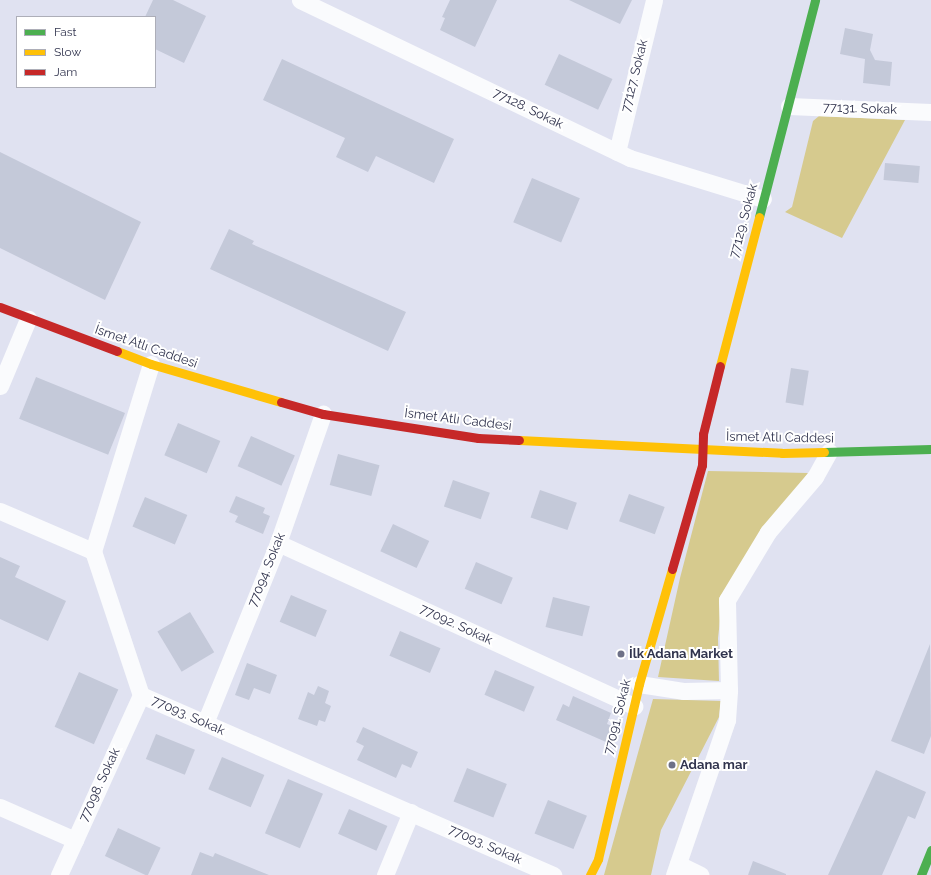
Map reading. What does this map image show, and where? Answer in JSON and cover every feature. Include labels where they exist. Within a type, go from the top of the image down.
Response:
[{"type":"main road","name":"77129. Sokak","points":[[701,449],[815,0]]},
{"type":"main road","name":"İsmet Atlı Caddesi","points":[[0,307],[28,319],[151,364],[323,414],[478,438],[782,453],[931,449]]},
{"type":"main road","name":"77091. Sokak","points":[[590,875],[598,859],[639,684],[702,465],[701,449]]},
{"type":"main road","points":[[921,875],[931,850]]},
{"type":"street","name":"77128. Sokak","points":[[300,0],[617,152],[763,200]]},
{"type":"street","name":"77127. Sokak","points":[[617,152],[654,0]]},
{"type":"street","name":"77131. Sokak","points":[[789,106],[931,112]]},
{"type":"street","points":[[0,386],[28,319]]},
{"type":"street","points":[[0,512],[93,552],[151,364]]},
{"type":"street","name":"77094. Sokak","points":[[205,723],[278,543],[323,414]]},
{"type":"street","points":[[701,875],[676,869],[726,720],[729,690],[727,600],[768,532],[815,477],[829,452]]},
{"type":"street","name":"77092. Sokak","points":[[278,543],[634,706]]},
{"type":"street","name":"77093. Sokak","points":[[93,552],[141,695],[553,875]]},
{"type":"street","points":[[639,684],[684,691],[729,690]]},
{"type":"street","name":"77098. Sokak","points":[[65,873],[74,840],[141,695]]},
{"type":"street","points":[[0,807],[74,840]]},
{"type":"street","points":[[385,875],[411,812]]},
{"type":"shaded area","points":[[819,116],[905,120],[842,238],[785,212],[792,207],[813,121]]},
{"type":"shaded area","points":[[708,471],[808,473],[723,595],[718,638],[719,681],[658,677],[680,578]]},
{"type":"shaded area","points":[[653,699],[721,701],[719,717],[661,830],[651,875],[604,875]]},
{"type":"building","points":[[153,0],[173,0],[206,16],[184,63],[156,49],[156,16],[145,16]]},
{"type":"building","points":[[450,0],[497,0],[475,47],[440,30],[445,18],[442,17]]},
{"type":"building","points":[[569,0],[632,0],[620,24]]},
{"type":"building","points":[[845,28],[873,34],[870,50],[875,60],[892,62],[890,86],[863,83],[865,59],[840,54]]},
{"type":"building","points":[[559,54],[612,79],[598,110],[545,85]]},
{"type":"building","points":[[282,59],[454,139],[434,183],[376,156],[368,172],[336,157],[345,138],[263,100]]},
{"type":"building","points":[[0,152],[141,222],[105,300],[0,248]]},
{"type":"building","points":[[885,163],[920,166],[918,183],[884,180]]},
{"type":"building","points":[[532,178],[580,198],[561,243],[513,222]]},
{"type":"building","points":[[229,229],[254,241],[252,244],[406,312],[388,351],[210,269]]},
{"type":"building","points":[[791,368],[809,371],[803,405],[786,403]]},
{"type":"building","points":[[36,377],[125,413],[108,455],[19,419]]},
{"type":"building","points":[[178,423],[220,441],[207,473],[164,455]]},
{"type":"building","points":[[251,436],[295,456],[281,486],[238,466]]},
{"type":"building","points":[[338,454],[380,465],[371,496],[330,485]]},
{"type":"building","points":[[453,480],[490,493],[481,519],[444,506]]},
{"type":"building","points":[[540,490],[577,503],[567,530],[531,517]]},
{"type":"building","points":[[629,494],[665,507],[655,534],[619,521]]},
{"type":"building","points":[[236,496],[265,508],[263,513],[270,516],[263,534],[235,522],[238,516],[229,512]]},
{"type":"building","points":[[145,497],[187,515],[175,544],[132,526]]},
{"type":"building","points":[[393,524],[429,541],[417,568],[380,551]]},
{"type":"building","points":[[0,557],[20,566],[15,577],[66,601],[48,641],[0,619]]},
{"type":"building","points":[[476,562],[513,578],[501,604],[465,589]]},
{"type":"building","points":[[291,595],[327,610],[316,637],[280,622]]},
{"type":"building","points":[[553,597],[590,606],[582,636],[546,627]]},
{"type":"building","points":[[190,612],[214,652],[182,672],[157,632]]},
{"type":"building","points":[[400,631],[441,648],[430,673],[389,656]]},
{"type":"building","points":[[930,644],[931,736],[924,754],[891,741]]},
{"type":"building","points":[[247,663],[277,675],[270,694],[254,688],[249,700],[235,695]]},
{"type":"building","points":[[495,670],[535,687],[524,712],[484,695]]},
{"type":"building","points":[[79,672],[118,689],[94,744],[55,727]]},
{"type":"building","points":[[318,686],[329,691],[325,703],[331,706],[325,722],[319,720],[317,726],[298,719],[308,692],[314,695]]},
{"type":"building","points":[[573,696],[611,713],[607,724],[612,726],[606,742],[556,720],[563,704],[569,707]]},
{"type":"building","points":[[363,727],[418,752],[411,768],[402,764],[396,778],[357,760],[364,746],[356,742]]},
{"type":"building","points":[[156,734],[195,750],[185,775],[146,759]]},
{"type":"building","points":[[222,757],[264,775],[251,807],[208,789]]},
{"type":"building","points":[[467,768],[507,784],[493,817],[454,801]]},
{"type":"building","points":[[876,770],[926,792],[915,819],[908,816],[882,875],[828,875]]},
{"type":"building","points":[[288,779],[323,794],[300,848],[265,833]]},
{"type":"building","points":[[548,800],[587,816],[573,849],[535,833]]},
{"type":"building","points":[[349,809],[387,826],[376,851],[338,834]]},
{"type":"building","points":[[118,828],[161,848],[148,875],[105,856]]},
{"type":"building","points":[[200,852],[213,857],[215,853],[269,875],[191,875]]},
{"type":"building","points":[[753,861],[786,874],[786,875],[748,875]]},
{"type":"traffic: fast","points":[[759,217],[815,0]]},
{"type":"traffic: fast","points":[[824,452],[931,449]]},
{"type":"traffic: fast","points":[[921,875],[931,850]]},
{"type":"traffic: slow","points":[[720,366],[759,217]]},
{"type":"traffic: slow","points":[[117,351],[151,364],[281,402]]},
{"type":"traffic: slow","points":[[519,440],[782,453],[824,452]]},
{"type":"traffic: slow","points":[[590,875],[598,859],[639,684],[672,569]]},
{"type":"traffic: jam","points":[[0,307],[117,351]]},
{"type":"traffic: jam","points":[[672,569],[702,465],[703,434],[720,366]]},
{"type":"traffic: jam","points":[[281,402],[323,414],[478,438],[519,440]]},
{"type":"place","name":"İlk Adana Market","points":[[621,654]]},
{"type":"place","name":"Adana mar","points":[[672,765]]}]
